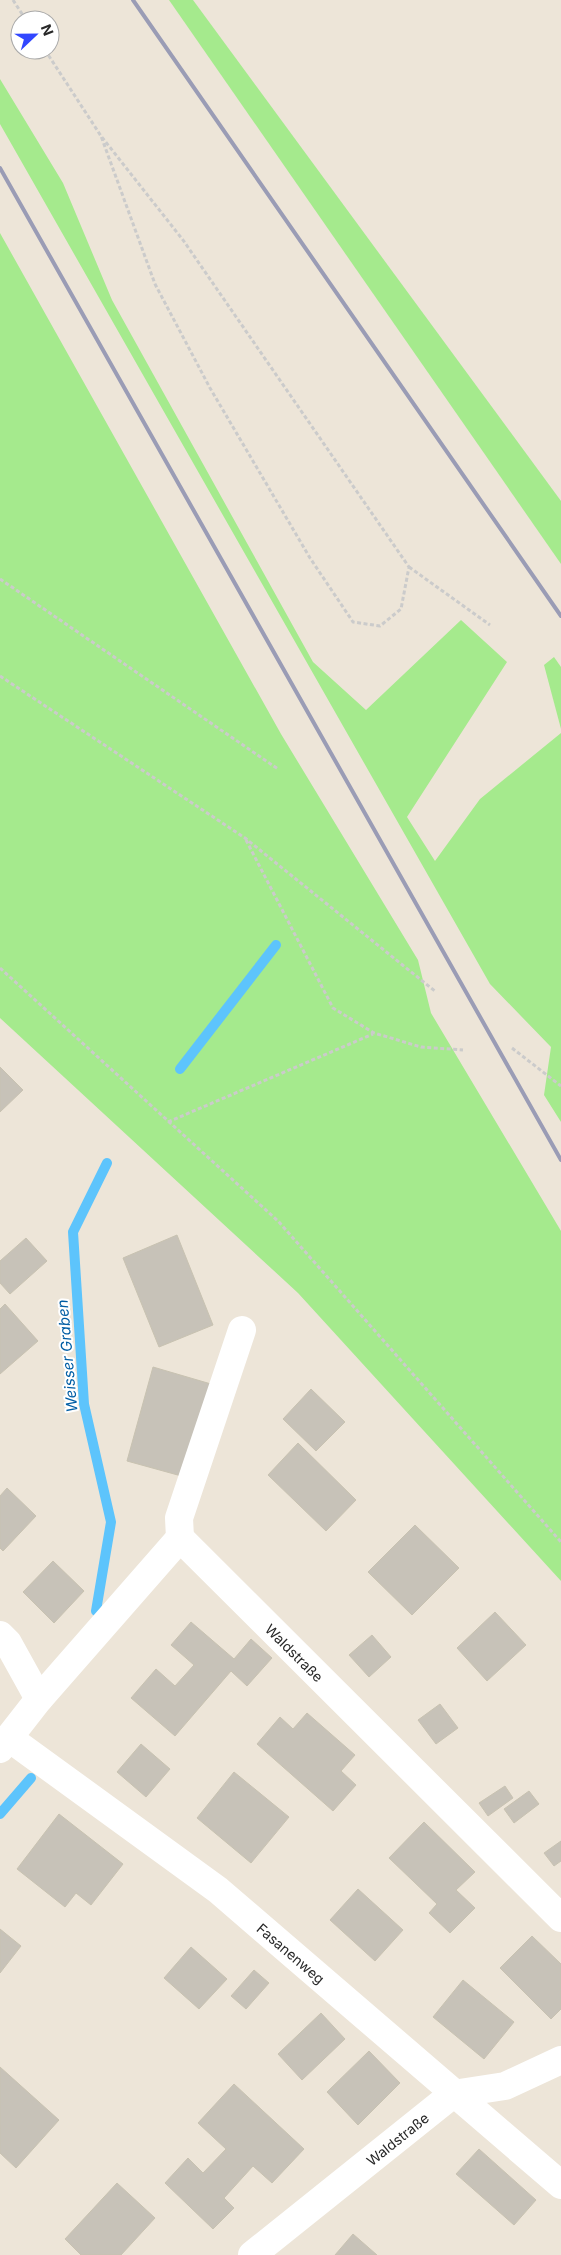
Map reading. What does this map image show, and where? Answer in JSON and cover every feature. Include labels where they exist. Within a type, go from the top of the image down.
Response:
[{"type":"street","points":[[4,1743],[39,1699],[180,1538],[179,1518],[242,1330]]},
{"type":"street","name":"Waldstraße","points":[[180,1538],[561,1918]]},
{"type":"street","points":[[0,1635],[8,1644],[39,1699]]},
{"type":"street","name":"Fasanenweg","points":[[4,1743],[218,1890],[561,2185]]},
{"type":"street","name":"Waldstraße","points":[[252,2255],[453,2094],[505,2086],[561,2060]]},
{"type":"path","points":[[52,60],[101,136],[183,240],[409,567],[490,625]]},
{"type":"path","points":[[101,136],[155,284],[210,388],[310,558],[353,622],[380,626],[401,609],[409,567]]},
{"type":"path","points":[[0,579],[278,769]]},
{"type":"path","points":[[0,676],[245,838],[436,992]]},
{"type":"path","points":[[245,838],[333,1008],[374,1033],[421,1047],[464,1050]]},
{"type":"path","points":[[0,968],[278,1221],[561,1542]]},
{"type":"path","points":[[168,1122],[374,1033]]},
{"type":"path","points":[[512,1048],[561,1086]]},
{"type":"green space","points":[[169,0],[193,0],[561,501],[561,564]]},
{"type":"green space","points":[[0,79],[63,183],[112,300],[313,662],[366,710],[461,620],[507,662],[407,817],[435,861],[480,799],[561,733],[561,1122],[544,1095],[551,1047],[490,984],[0,124]]},
{"type":"green space","points":[[0,233],[281,734],[418,960],[431,1013],[561,1231],[561,1581],[298,1293],[0,1018]]},
{"type":"green space","points":[[554,657],[561,667],[561,729],[544,665]]},
{"type":"building","points":[[0,1067],[23,1090],[0,1112]]},
{"type":"building","points":[[177,1235],[213,1325],[159,1347],[123,1258]]},
{"type":"building","points":[[26,1238],[47,1261],[10,1294],[0,1283],[0,1261]]},
{"type":"building","points":[[5,1304],[38,1341],[0,1374],[0,1309]]},
{"type":"building","points":[[153,1367],[211,1384],[185,1477],[127,1461]]},
{"type":"building","points":[[311,1389],[345,1422],[316,1451],[283,1419]]},
{"type":"building","points":[[298,1443],[356,1500],[326,1531],[268,1475]]},
{"type":"building","points":[[7,1488],[36,1516],[3,1551],[0,1548],[0,1496]]},
{"type":"building","points":[[415,1525],[459,1568],[412,1615],[368,1572]]},
{"type":"building","points":[[53,1561],[84,1591],[54,1623],[23,1592]]},
{"type":"building","points":[[495,1612],[526,1645],[487,1681],[457,1648]]},
{"type":"building","points":[[191,1622],[234,1659],[251,1639],[272,1658],[247,1686],[231,1671],[175,1736],[131,1698],[156,1669],[175,1686],[194,1665],[171,1645]]},
{"type":"building","points":[[372,1635],[391,1657],[369,1677],[349,1655]]},
{"type":"building","points":[[440,1704],[458,1728],[436,1744],[418,1720]]},
{"type":"building","points":[[307,1713],[355,1755],[341,1771],[356,1785],[333,1811],[257,1744],[280,1717],[293,1729]]},
{"type":"building","points":[[141,1744],[170,1769],[146,1797],[117,1772]]},
{"type":"building","points":[[234,1772],[289,1817],[251,1863],[197,1818]]},
{"type":"building","points":[[505,1786],[513,1798],[488,1816],[479,1803]]},
{"type":"building","points":[[529,1791],[539,1804],[514,1823],[504,1809]]},
{"type":"building","points":[[59,1814],[123,1864],[91,1905],[76,1893],[65,1907],[17,1869]]},
{"type":"building","points":[[424,1822],[475,1872],[456,1890],[475,1908],[450,1933],[429,1913],[437,1904],[389,1858]]},
{"type":"building","points":[[561,1841],[561,1861],[554,1866],[544,1853]]},
{"type":"building","points":[[358,1889],[403,1930],[375,1961],[330,1920]]},
{"type":"building","points":[[0,1929],[21,1946],[0,1973]]},
{"type":"building","points":[[532,1936],[561,1964],[561,2009],[551,2019],[500,1968]]},
{"type":"building","points":[[191,1947],[227,1979],[199,2009],[164,1978]]},
{"type":"building","points":[[254,1970],[269,1983],[246,2009],[231,1996]]},
{"type":"building","points":[[463,1980],[514,2022],[484,2059],[433,2017]]},
{"type":"building","points":[[321,2013],[345,2039],[302,2080],[278,2054]]},
{"type":"building","points":[[369,2051],[400,2083],[358,2125],[327,2092]]},
{"type":"building","points":[[0,2067],[59,2120],[16,2168],[0,2153]]},
{"type":"building","points":[[234,2084],[304,2149],[272,2183],[253,2166],[224,2198],[234,2208],[213,2229],[165,2183],[188,2158],[203,2173],[226,2149],[198,2123]]},
{"type":"building","points":[[479,2149],[536,2200],[514,2225],[456,2174]]},
{"type":"building","points":[[117,2183],[155,2218],[121,2255],[81,2255],[65,2239]]},
{"type":"building","points":[[353,2234],[377,2255],[335,2255]]},
{"type":"waterway","name":"Weisser Graben","points":[[180,1069],[276,945]]},
{"type":"waterway","name":"Weisser Graben","points":[[96,1611],[111,1522],[84,1404],[73,1232],[107,1163]]},
{"type":"waterway","name":"Weisser Graben","points":[[0,1814],[31,1778]]},
{"type":"railway","points":[[133,0],[561,616]]},
{"type":"railway","points":[[0,168],[561,1160]]}]
